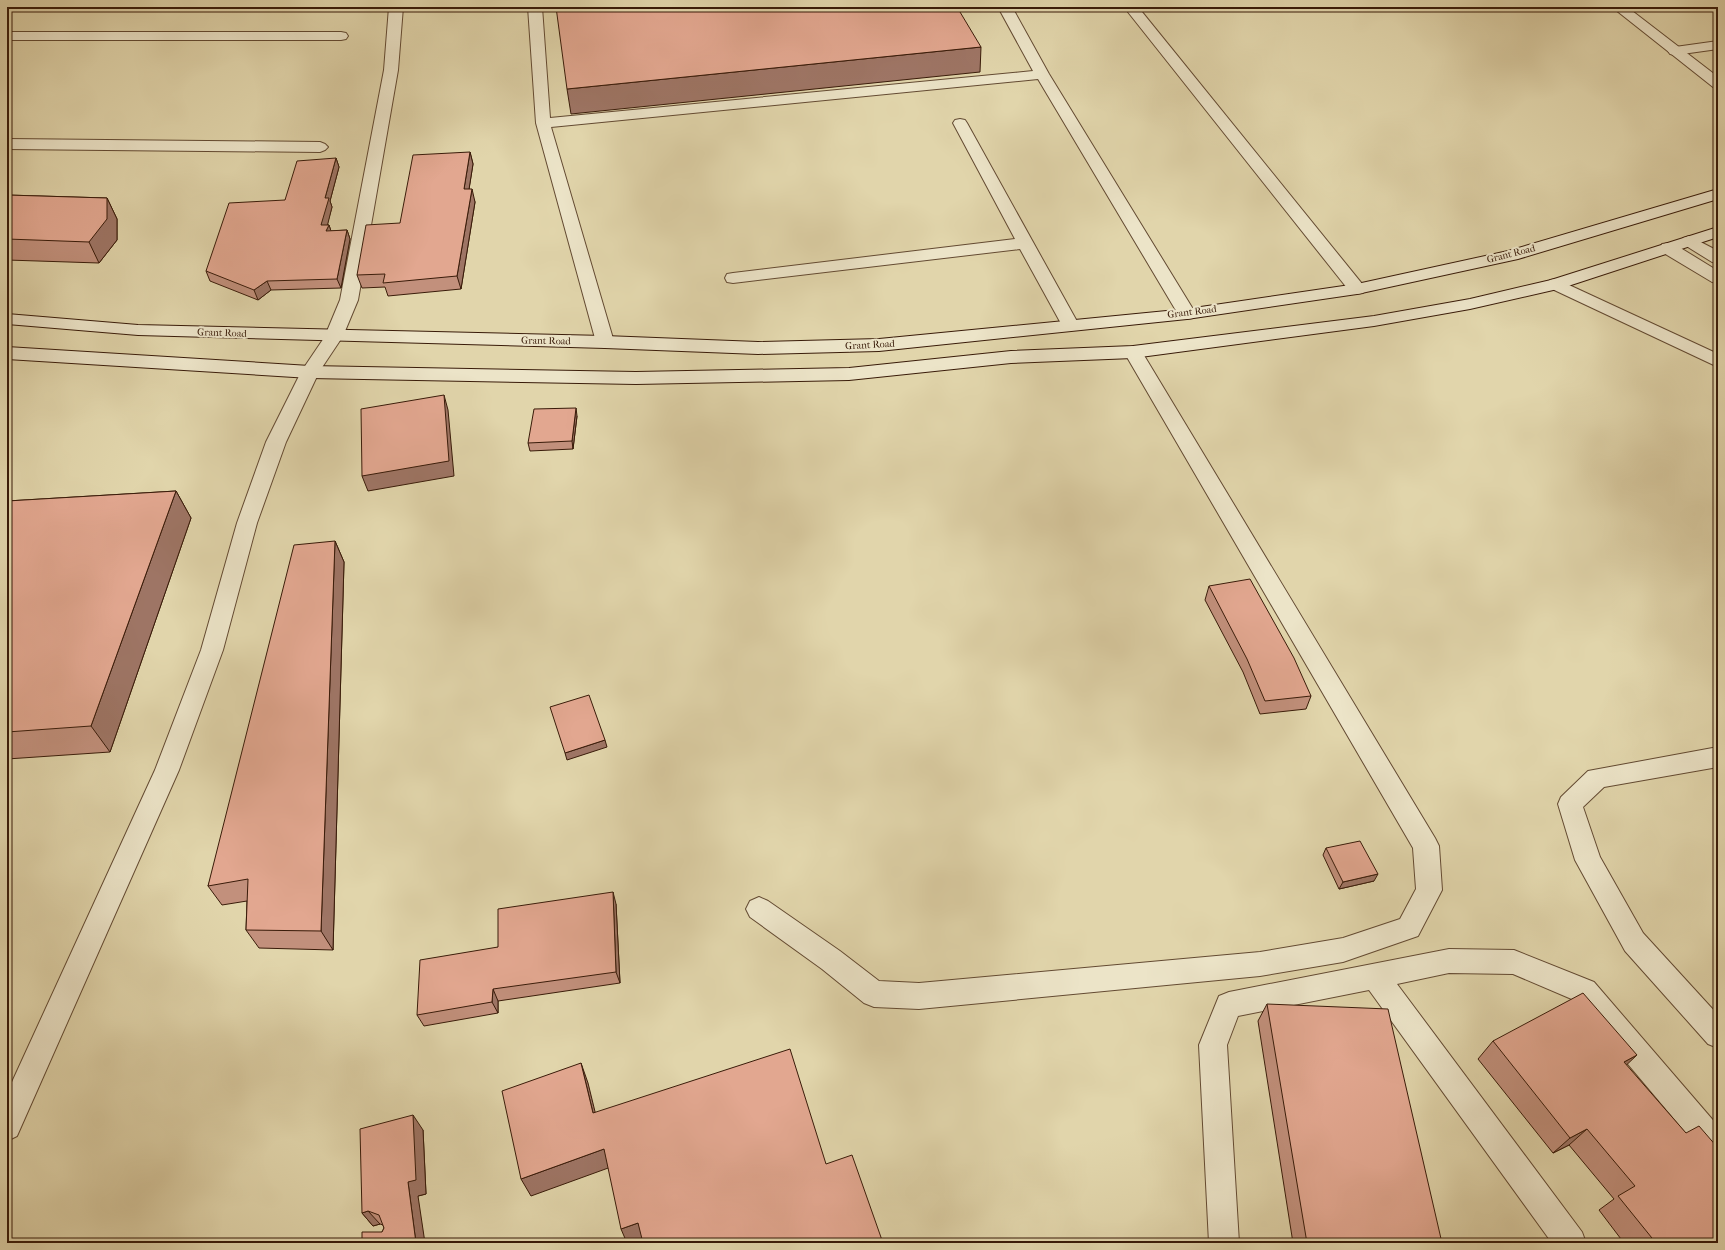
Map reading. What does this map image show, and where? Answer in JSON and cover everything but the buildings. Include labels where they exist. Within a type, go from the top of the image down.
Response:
[{"type":"main road","points":[[7,1126],[167,770],[212,650],[247,523],[271,457],[310,372],[334,336],[349,300],[391,70],[396,7]]},
{"type":"main road","points":[[535,7],[543,123],[605,342]]},
{"type":"main road","points":[[1005,7],[1042,74],[1187,314]]},
{"type":"main road","points":[[1131,7],[1358,289]]},
{"type":"main road","points":[[1619,7],[1718,84]]},
{"type":"main road","points":[[7,36],[341,36]]},
{"type":"main road","points":[[1675,51],[1718,45]]},
{"type":"main road","points":[[543,123],[1042,74]]},
{"type":"main road","points":[[960,123],[1070,325]]},
{"type":"main road","points":[[7,144],[320,147]]},
{"type":"main road","name":"Grant Road","points":[[7,319],[138,330],[334,336],[605,342],[758,348],[879,345],[1187,314],[1358,289],[1512,255],[1718,194]]},
{"type":"main road","points":[[7,353],[310,372],[636,378],[849,374],[1011,358],[1133,352],[1374,321],[1470,304],[1556,284],[1718,232]]},
{"type":"main road","points":[[1689,241],[1718,258]]},
{"type":"main road","points":[[734,278],[1025,243]]},
{"type":"main road","points":[[1668,248],[1718,278]]},
{"type":"main road","points":[[1556,284],[1718,361]]},
{"type":"main road","points":[[759,909],[831,960],[874,994],[912,996],[1260,964],[1343,950],[1409,928],[1429,890],[1426,846],[1133,352]]},
{"type":"main road","points":[[1718,757],[1597,778],[1570,804],[1588,860],[1634,942],[1718,1035]]},
{"type":"main road","points":[[1224,1243],[1214,1044],[1229,1005],[1449,961],[1514,962],[1584,992],[1718,1149]]},
{"type":"main road","points":[[1375,976],[1571,1243]]}]
